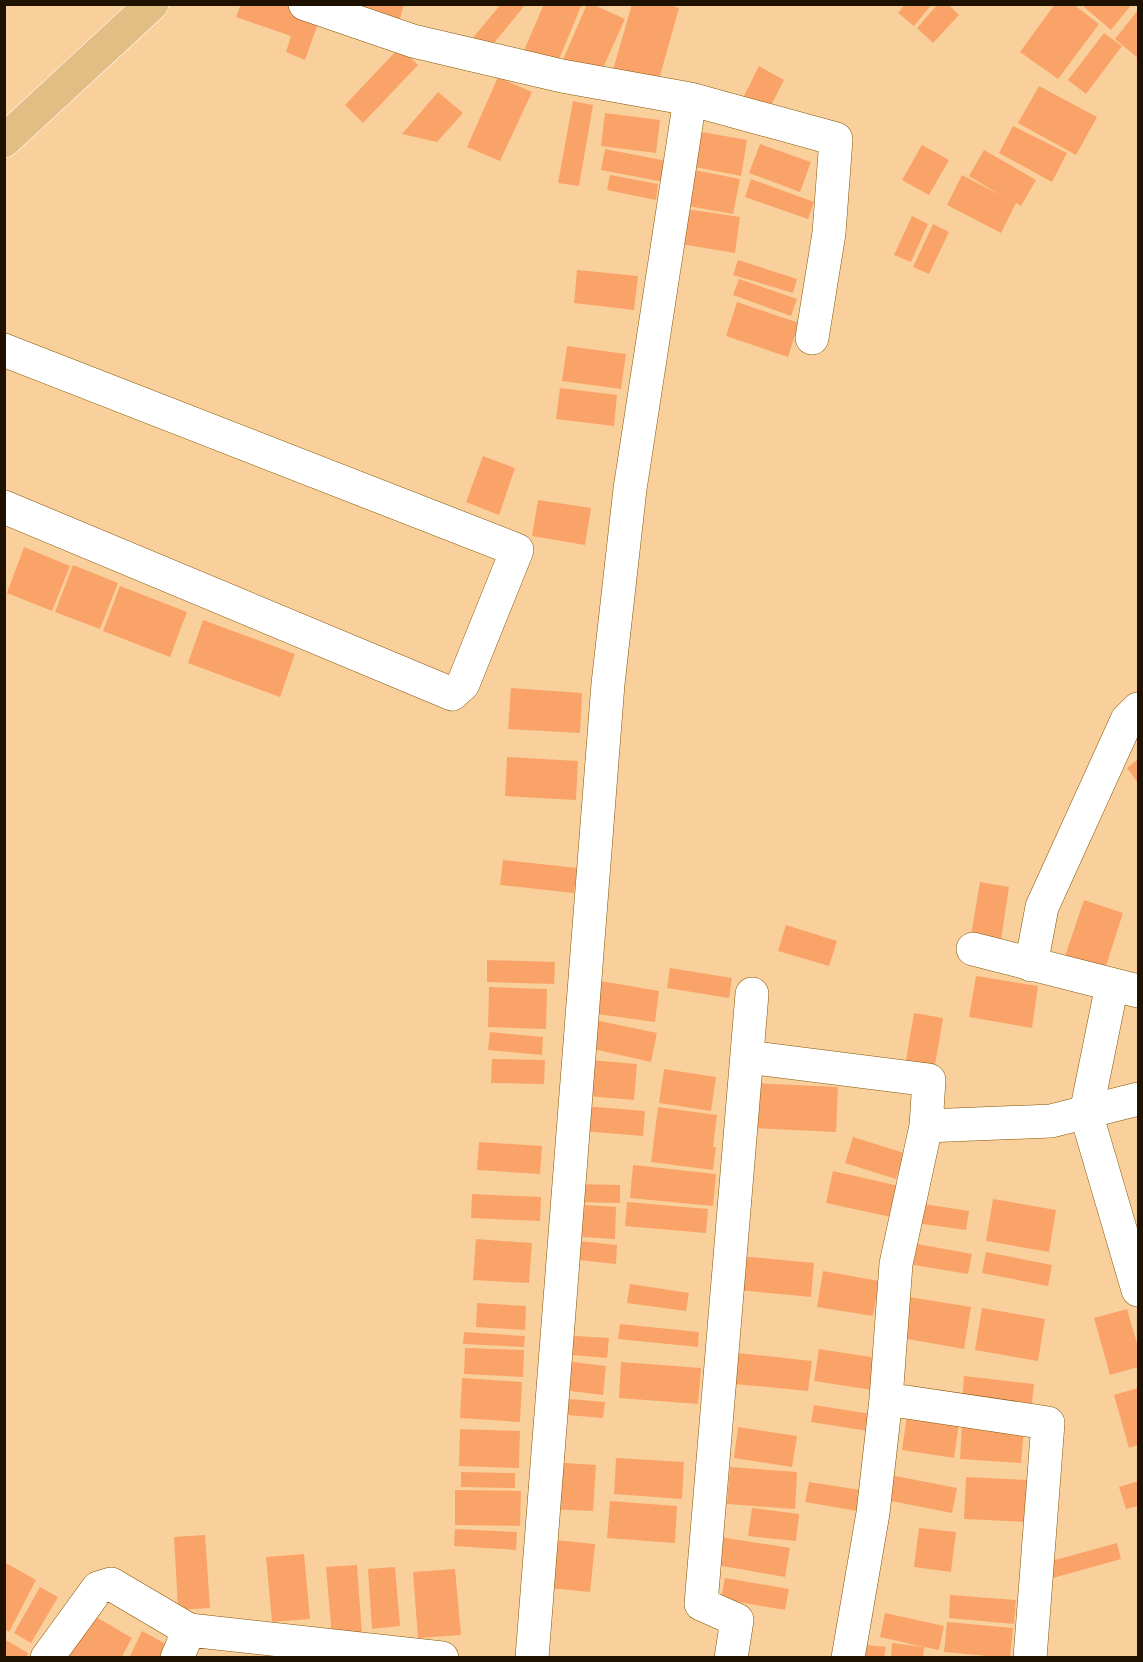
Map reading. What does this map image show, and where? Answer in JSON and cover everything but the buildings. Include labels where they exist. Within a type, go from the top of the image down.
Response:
[{"type":"main road","points":[[4,141],[152,4]]},
{"type":"street","points":[[305,4],[413,41],[562,76],[690,99],[836,138],[829,233],[812,338]]},
{"type":"street","points":[[532,1658],[608,684],[630,489],[690,99]]},
{"type":"street","points":[[4,350],[517,550],[463,684],[452,694],[4,507]]},
{"type":"street","points":[[1031,965],[1042,907],[1126,720],[1138,709]]},
{"type":"street","points":[[973,949],[1125,988],[1086,1113],[1138,1290]]},
{"type":"street","points":[[731,1658],[737,1620],[701,1604],[752,994]]},
{"type":"street","points":[[748,1057],[929,1080],[926,1126],[896,1264],[886,1399],[873,1513],[848,1658]]},
{"type":"street","points":[[926,1126],[1051,1121],[1138,1099]]},
{"type":"street","points":[[886,1399],[1048,1423],[1030,1658]]},
{"type":"street","points":[[47,1658],[98,1588],[111,1584],[183,1644],[442,1658]]}]
